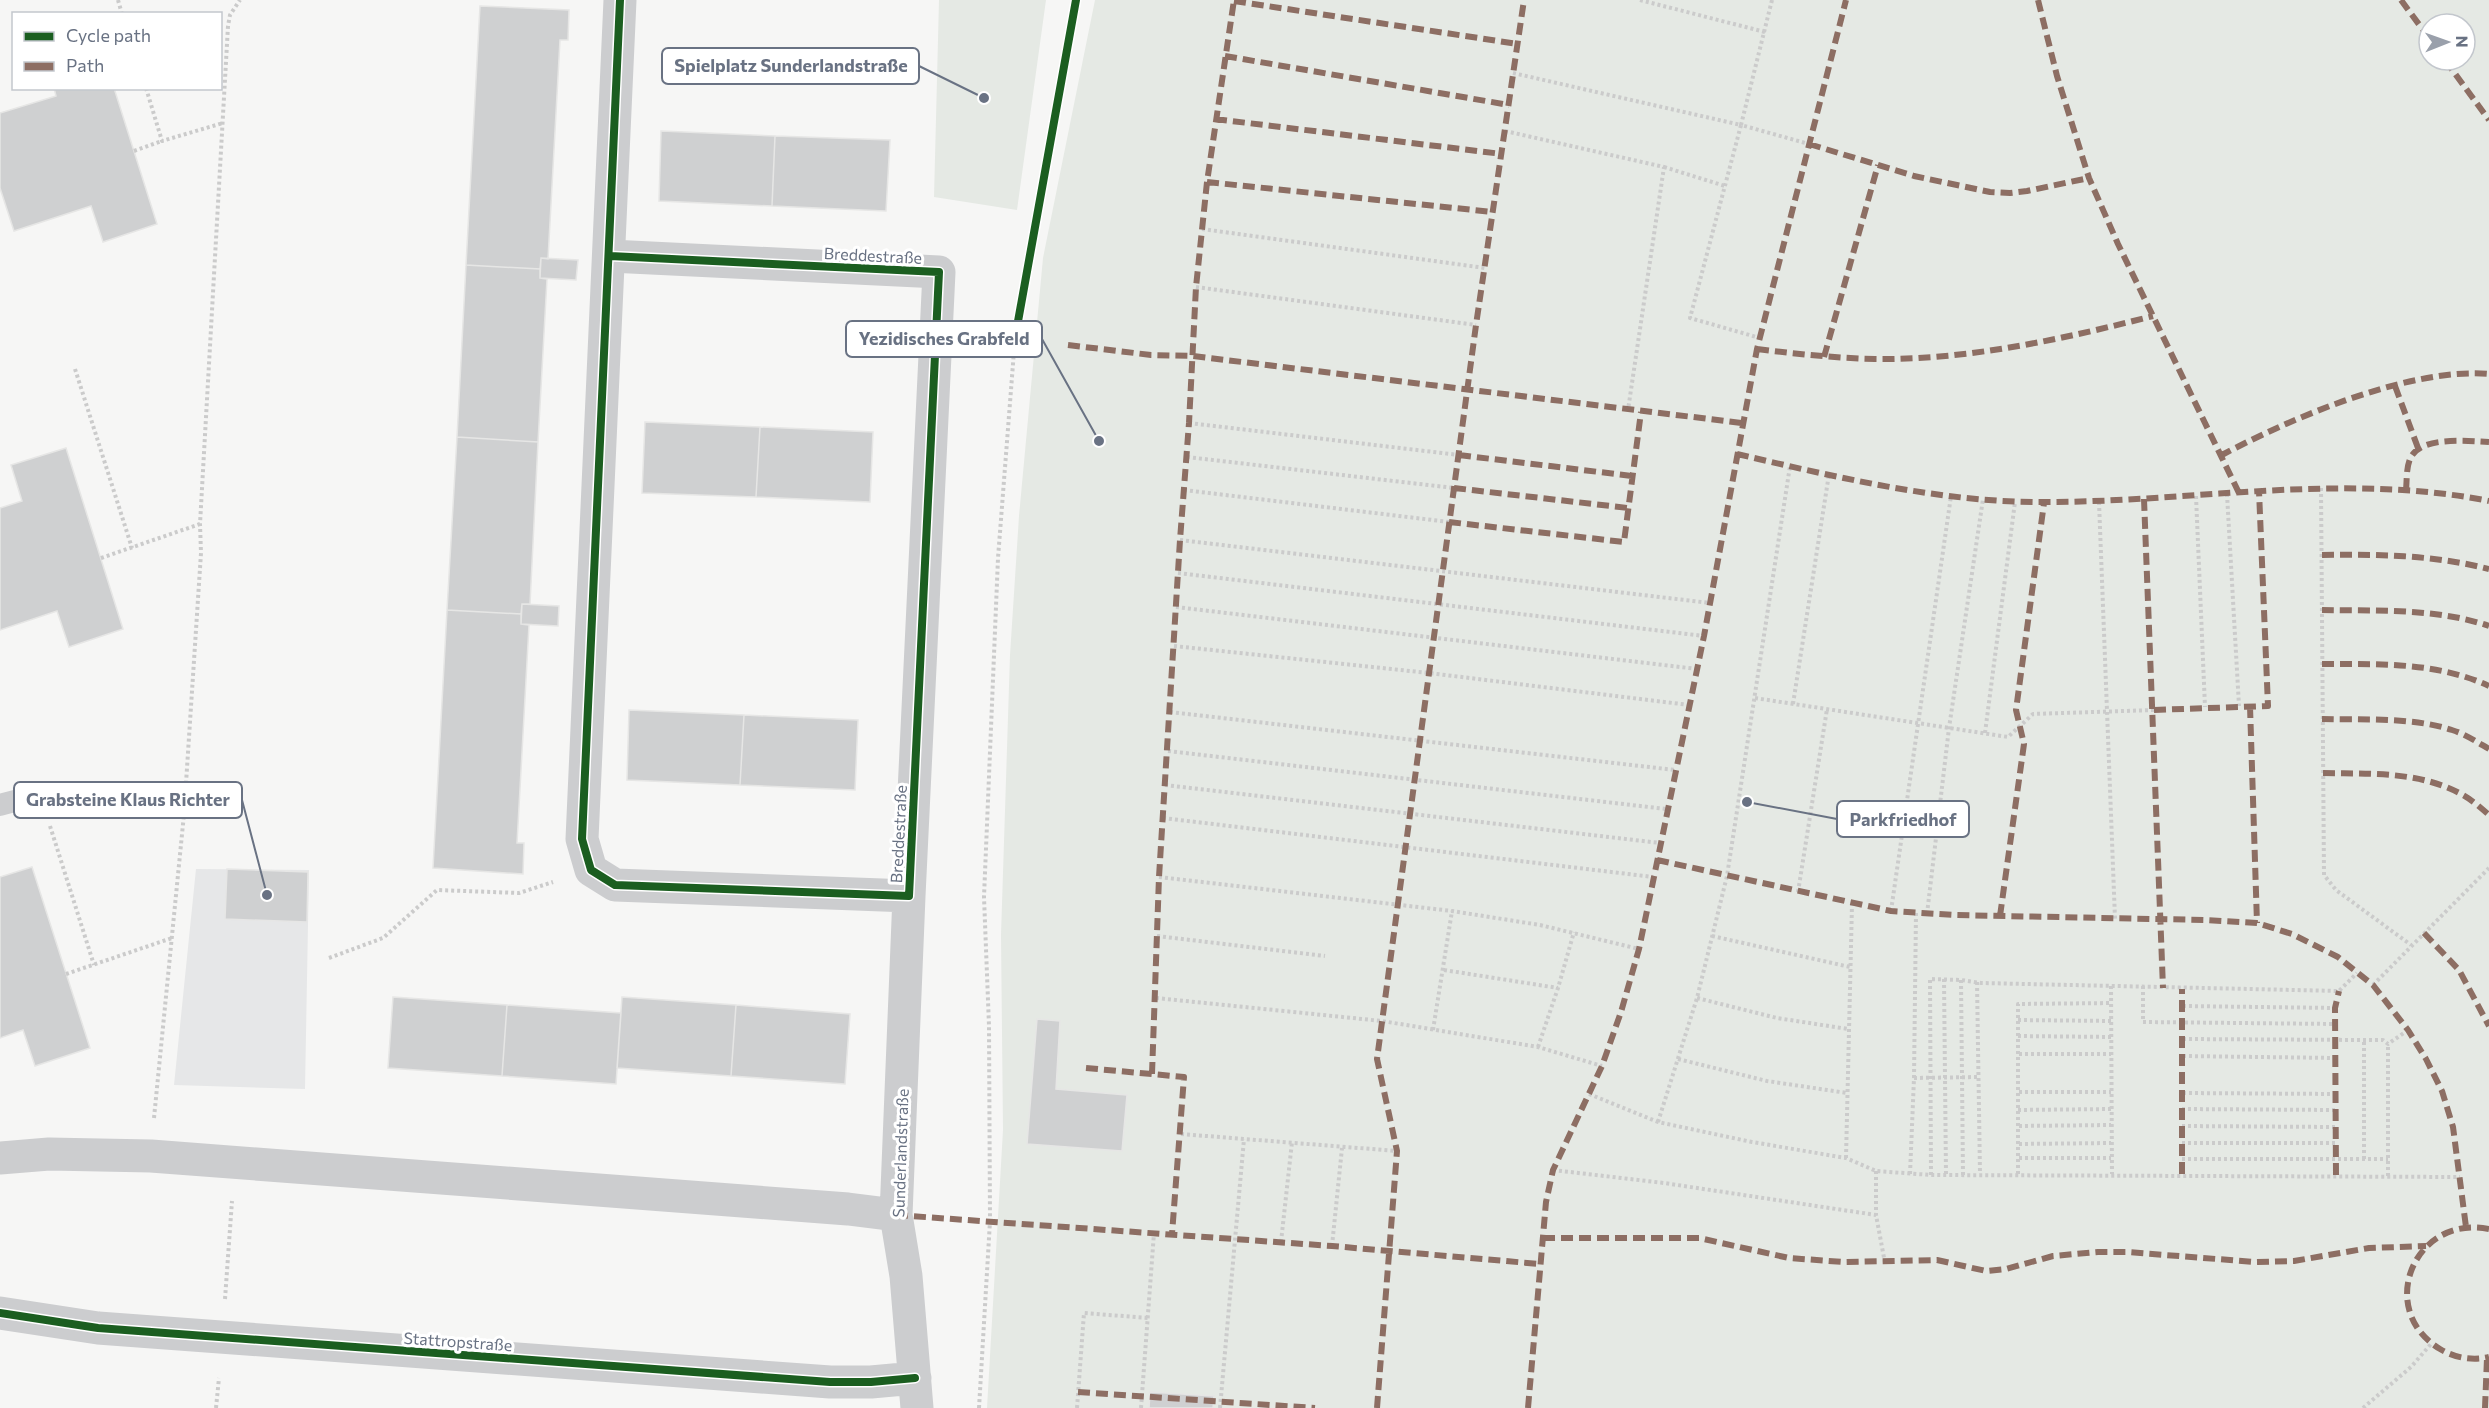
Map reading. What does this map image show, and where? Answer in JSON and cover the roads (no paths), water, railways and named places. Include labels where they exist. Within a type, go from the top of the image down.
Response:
[{"type":"street","points":[[610,256],[620,0]]},
{"type":"street","name":"Breddestraße","points":[[610,256],[939,272],[909,896],[615,885],[591,870],[582,839],[610,256]]},
{"type":"street","name":"Sunderlandstraße","points":[[909,896],[896,1215],[907,1286],[916,1393]]},
{"type":"street","points":[[0,1158],[49,1154],[151,1156],[896,1215]]},
{"type":"street","name":"Stattropstraße","points":[[0,1313],[98,1328],[830,1382],[916,1393]]},
{"type":"lane","points":[[0,805],[40,794]]},
{"type":"place","name":"Spielplatz Sunderlandstraße","points":[[984,98]]},
{"type":"place","name":"Yezidisches Grabfeld","points":[[1099,441]]},
{"type":"place","name":"Parkfriedhof","points":[[1747,802]]},
{"type":"place","name":"Grabsteine Klaus Richter","points":[[267,895]]}]
